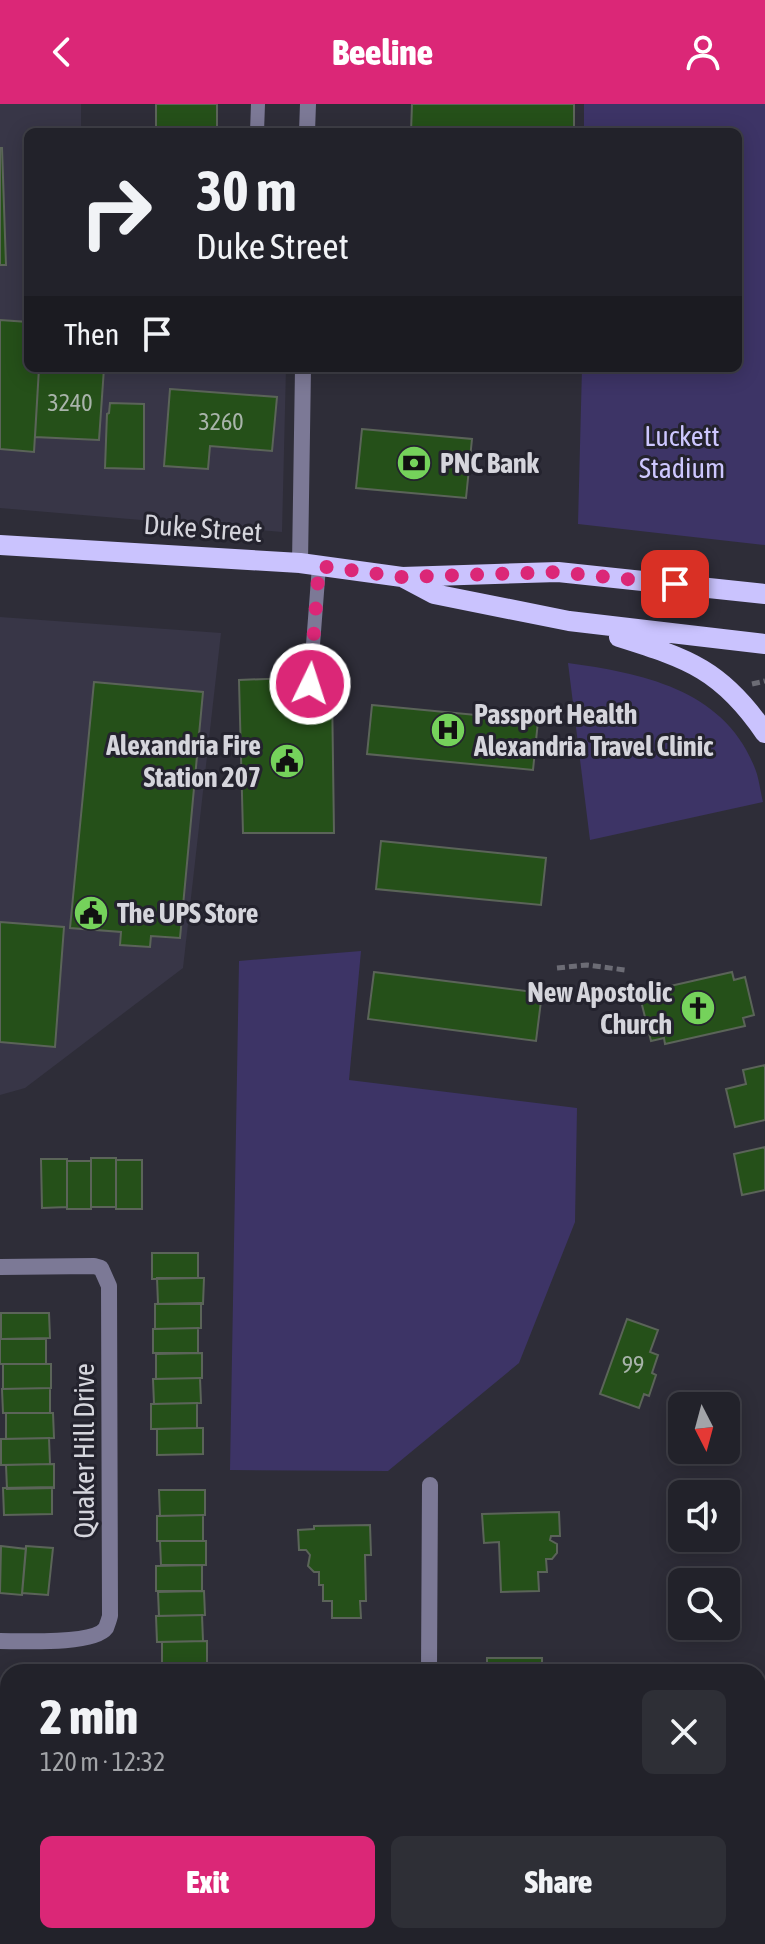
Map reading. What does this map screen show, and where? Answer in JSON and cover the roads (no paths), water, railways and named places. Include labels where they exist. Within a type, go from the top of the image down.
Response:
[{"type":"main road","name":"Duke Street","points":[[0,545],[309,564],[402,577],[558,572],[765,594]]},
{"type":"main road","name":"Duke Street","points":[[402,577],[434,594],[569,621],[765,644]]},
{"type":"main road","points":[[569,621],[685,658],[727,688],[765,733]]},
{"type":"street","points":[[307,128],[308,104]]},
{"type":"street","points":[[303,372],[309,564]]},
{"type":"street","name":"Quaker Hill Drive","points":[[0,1267],[94,1266],[101,1268],[109,1286],[110,1600],[106,1628],[98,1634],[60,1640],[0,1641]]},
{"type":"street","points":[[429,1664],[430,1485]]},
{"type":"lane","points":[[257,128],[258,104]]},
{"type":"lane","points":[[309,564],[310,684]]},
{"type":"place","name":"PNC Bank","points":[[414,463]]},
{"type":"place","name":"Passport Health Alexandria Travel Clinic","points":[[448,730]]},
{"type":"place","name":"Alexandria Fire Station 207","points":[[287,761]]},
{"type":"place","name":"The UPS Store","points":[[91,913]]},
{"type":"place","name":"New Apostolic Church","points":[[698,1008]]},
{"type":"park label","name":"Luckett Stadium","points":[[682,452]]}]
